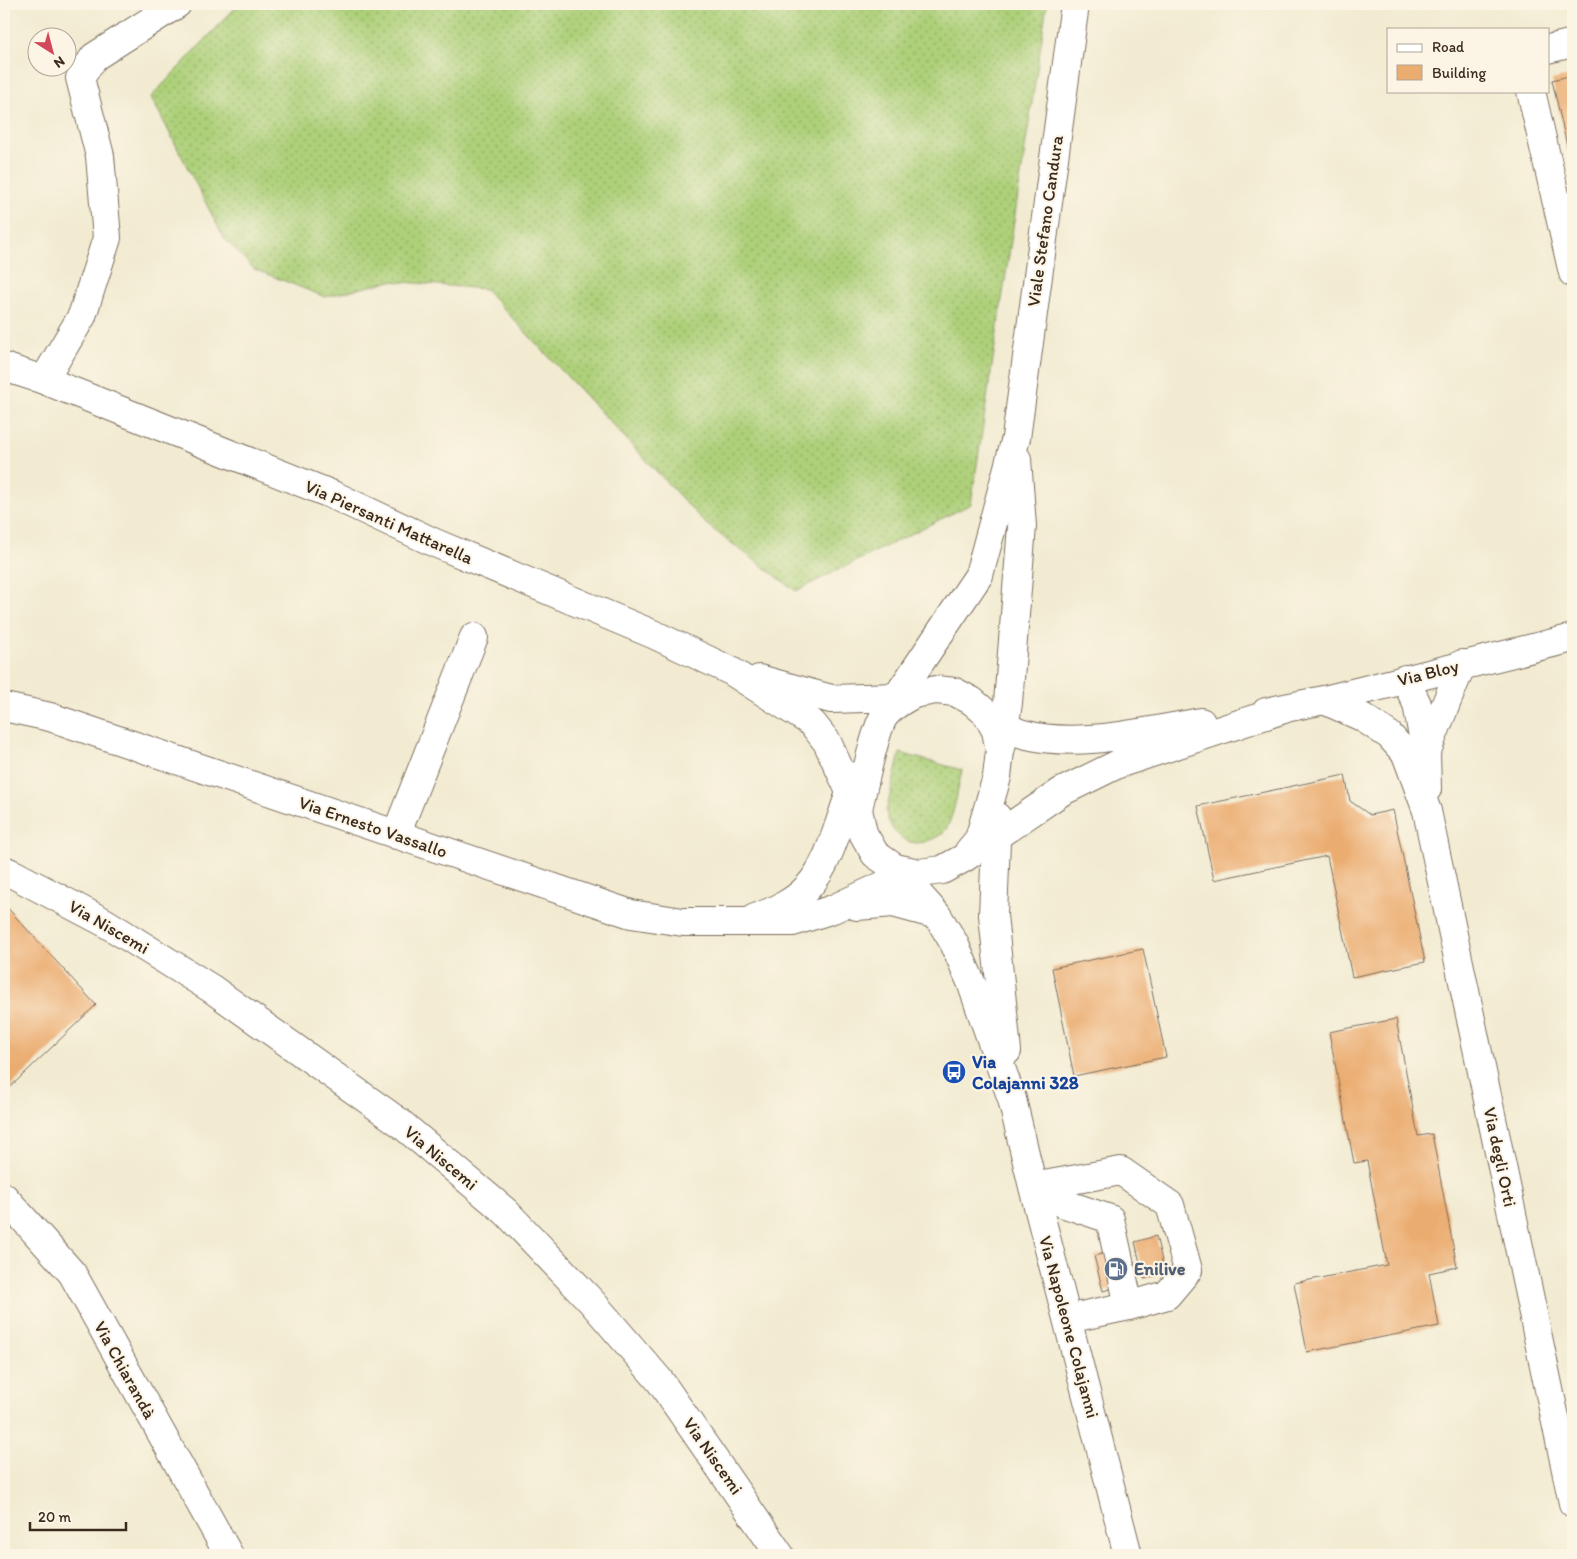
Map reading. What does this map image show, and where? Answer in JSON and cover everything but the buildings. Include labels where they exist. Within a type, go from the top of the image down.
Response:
[{"type":"street","points":[[44,380],[82,316],[107,238],[100,156],[80,78],[94,57],[178,4]]},
{"type":"street","name":"Viale Stefano Candura","points":[[1016,438],[1068,8]]},
{"type":"street","points":[[1550,49],[1573,43]]},
{"type":"street","points":[[1531,92],[1573,273]]},
{"type":"street","name":"Via Piersanti Mattarella","points":[[4,367],[44,380],[333,495],[435,543],[655,635],[731,671]]},
{"type":"street","points":[[747,921],[776,910],[791,901],[808,888],[824,863],[894,709],[979,575],[1016,438]]},
{"type":"street","points":[[964,858],[979,838],[997,742],[1022,526],[1016,438]]},
{"type":"street","points":[[396,834],[474,637]]},
{"type":"street","name":"Via Bloy","points":[[1284,709],[1573,638]]},
{"type":"street","points":[[1416,754],[1462,664]]},
{"type":"street","points":[[731,671],[831,699],[894,709],[936,690],[955,692],[972,701],[997,742],[993,915],[1012,1099]]},
{"type":"street","points":[[731,671],[812,723],[827,742],[854,800],[863,833],[875,854],[906,873],[937,915],[954,943],[971,982],[1012,1099]]},
{"type":"street","points":[[1405,679],[1417,704],[1416,754]]},
{"type":"street","points":[[1324,700],[1362,716],[1416,754]]},
{"type":"street","name":"Via Ernesto Vassallo","points":[[4,707],[50,717],[630,914],[683,922],[793,922],[833,909]]},
{"type":"street","points":[[997,742],[1022,734],[1059,740],[1100,739],[1284,709]]},
{"type":"street","points":[[833,909],[906,873],[942,870],[964,858],[1061,792],[1118,764],[1284,709]]},
{"type":"street","name":"Via degli Orti","points":[[1416,754],[1573,1502]]},
{"type":"street","name":"Via Niscemi","points":[[4,870],[104,922],[212,988],[399,1122],[506,1212],[592,1302],[660,1381],[780,1555]]},
{"type":"street","points":[[833,909],[893,902],[937,915]]},
{"type":"street","name":"Via Napoleone Colajanni","points":[[1012,1099],[1128,1555]]},
{"type":"street","points":[[1034,1191],[1121,1171],[1170,1205],[1188,1270],[1167,1295],[1129,1306],[1067,1319]]},
{"type":"street","points":[[1034,1191],[1110,1219],[1129,1306]]},
{"type":"street","name":"Via Chiarandà","points":[[4,1197],[72,1273],[229,1555]]},
{"type":"green space","points":[[239,4],[1047,4],[971,504],[796,591],[706,524],[485,289],[391,281],[325,297],[254,269],[224,238],[151,97]]},
{"type":"green space","points":[[900,753],[962,770],[948,826],[939,836],[922,843],[914,843],[901,838],[891,827],[886,812]]},
{"type":"place","name":"Via Colajanni 328","points":[[954,1072]]},
{"type":"place","name":"Enilive","points":[[1116,1269]]}]
